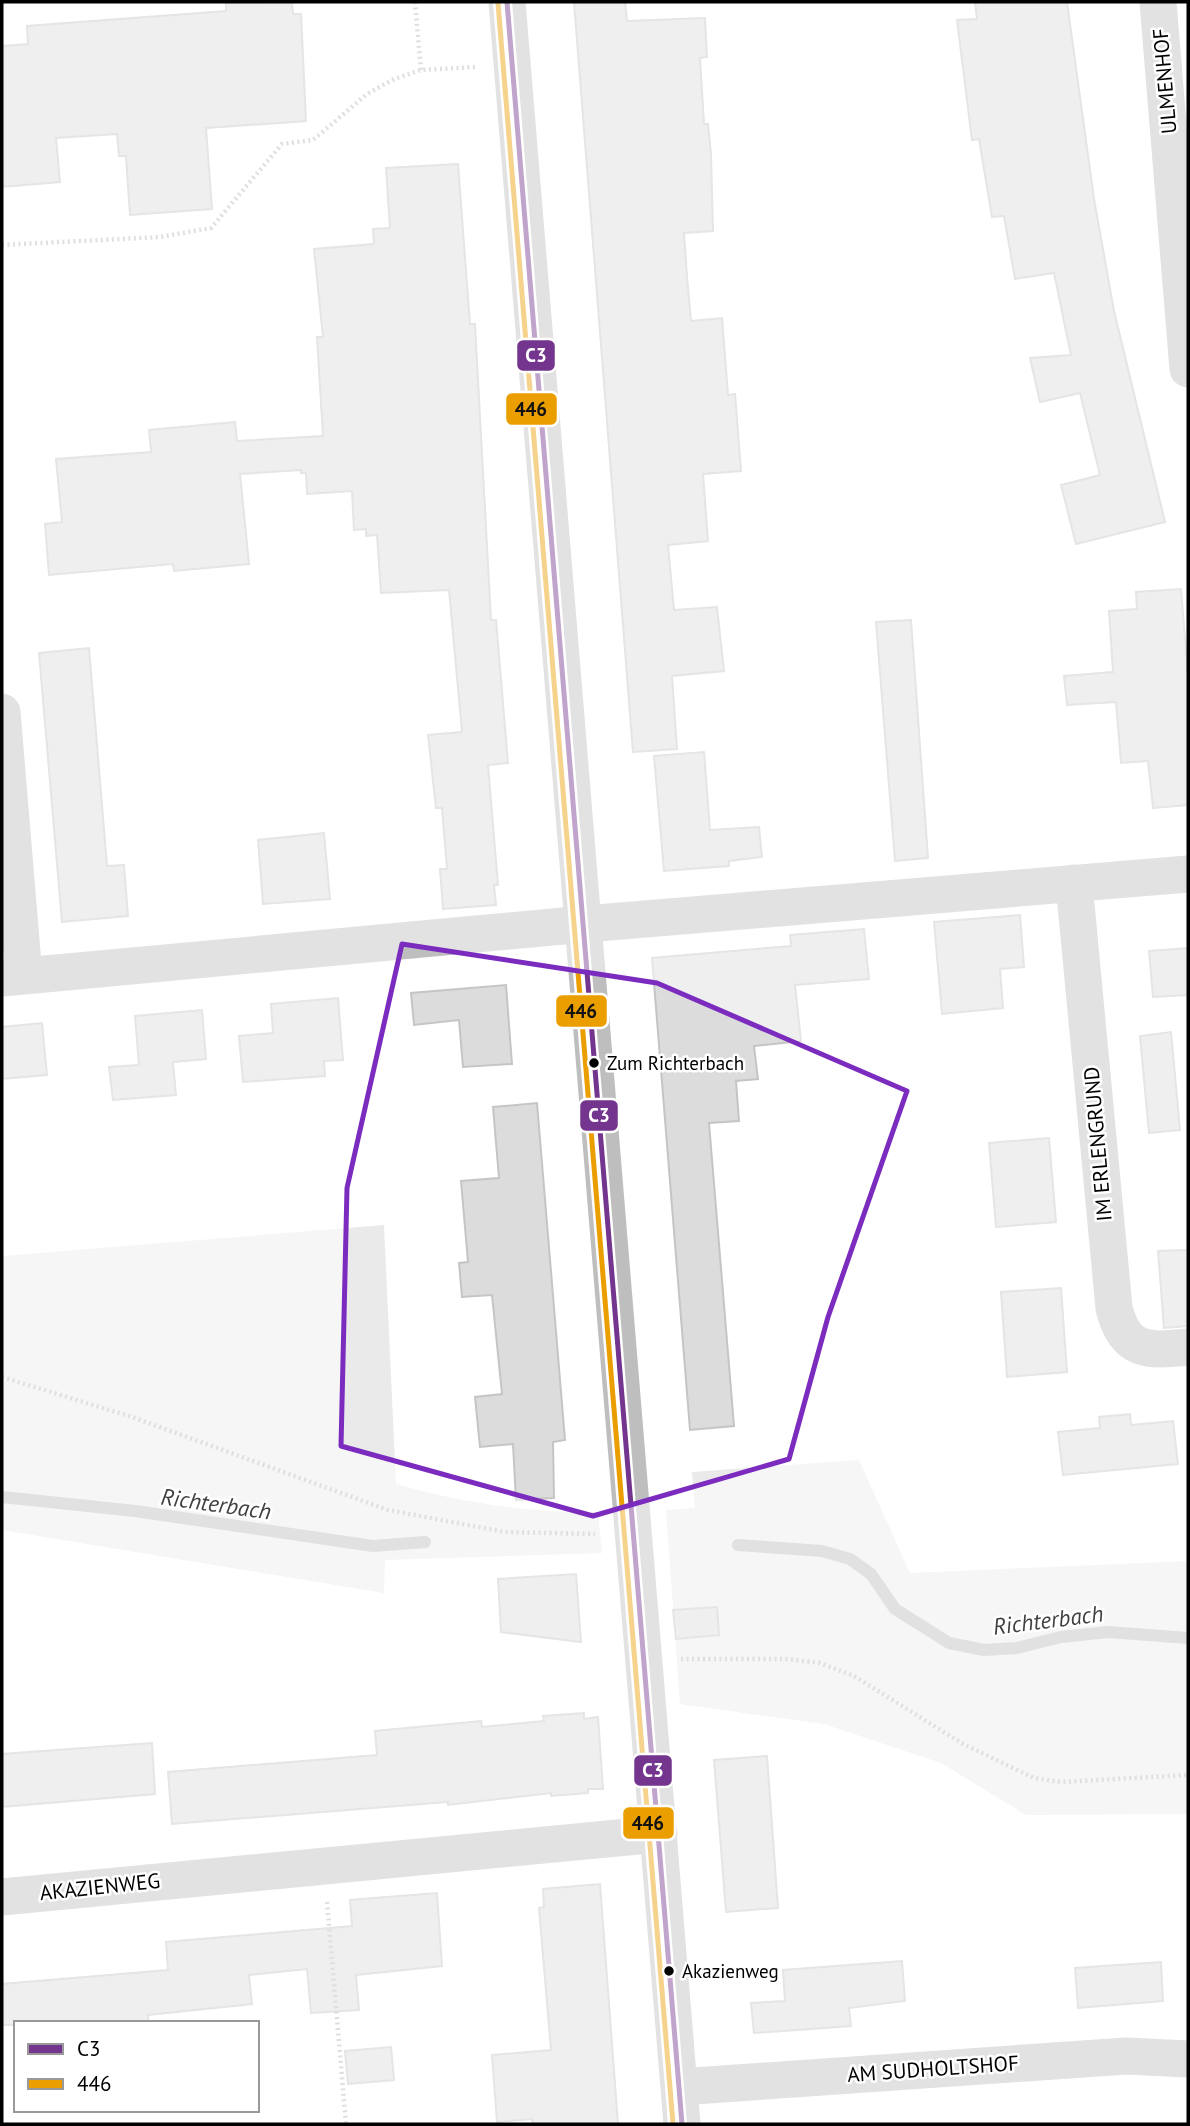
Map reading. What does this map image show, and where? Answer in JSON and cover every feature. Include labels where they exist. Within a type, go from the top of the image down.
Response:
[{"type":"street","points":[[507,2],[682,2124]]},
{"type":"street","name":"ULMENHOF","points":[[1158,2],[1188,369]]},
{"type":"street","points":[[2,712],[13,977],[585,924],[1188,874]]},
{"type":"street","name":"IM ERLENGRUND","points":[[1074,883],[1116,1317],[1127,1339],[1143,1348],[1157,1350],[1188,1347]]},
{"type":"street","name":"AKAZIENWEG","points":[[2,1897],[324,1864],[659,1834]]},
{"type":"street","name":"AM SUDHOLTSHOF","points":[[678,2087],[1126,2056],[1188,2059]]},
{"type":"path","points":[[415,2],[421,70]]},
{"type":"path","points":[[2,245],[160,237],[211,228],[282,144],[313,140],[367,94],[394,79],[421,70],[454,68]]},
{"type":"path","points":[[2,1377],[132,1417],[388,1510],[505,1532],[635,1535]]},
{"type":"path","points":[[645,1661],[699,1658],[820,1663],[854,1676],[963,1744],[1034,1778],[1062,1782],[1188,1775]]},
{"type":"path","points":[[324,1864],[346,2124]]},
{"type":"highlighted area","points":[[402,944],[657,983],[907,1091],[828,1317],[789,1459],[593,1516],[341,1446],[347,1188]]},
{"type":"shaded area","points":[[384,1225],[396,1484],[496,1506],[598,1512],[602,1553],[385,1560],[384,1593],[2,1530],[2,1256]]},
{"type":"shaded area","points":[[859,1460],[910,1573],[1188,1561],[1188,1814],[1026,1815],[941,1763],[824,1724],[680,1704],[666,1510],[695,1508],[692,1472]]},
{"type":"building","points":[[292,2],[293,14],[301,14],[306,121],[206,128],[212,209],[130,215],[126,156],[119,156],[117,134],[56,138],[60,182],[2,187],[2,46],[28,44],[27,26],[226,11],[226,3]]},
{"type":"building","points":[[574,2],[625,2],[627,21],[705,18],[707,57],[700,58],[704,124],[708,124],[711,154],[713,231],[684,233],[687,277],[691,321],[722,318],[728,395],[735,394],[741,471],[703,474],[708,541],[668,545],[674,610],[717,607],[724,671],[672,676],[677,749],[633,752]]},
{"type":"building","points":[[975,2],[1067,2],[1094,199],[1114,311],[1165,522],[1076,544],[1061,485],[1100,475],[1080,393],[1040,402],[1030,358],[1071,355],[1054,273],[1015,279],[1004,216],[992,217],[979,139],[972,140],[957,20],[977,19]]},
{"type":"building","points":[[458,164],[470,324],[475,324],[491,620],[496,620],[508,763],[488,765],[498,885],[494,885],[496,905],[443,909],[440,869],[447,869],[442,808],[436,808],[428,735],[462,732],[449,590],[381,593],[377,535],[366,536],[366,529],[354,530],[352,491],[307,494],[306,473],[301,473],[301,470],[240,474],[249,564],[174,571],[173,564],[49,575],[45,524],[62,522],[56,459],[151,452],[149,430],[235,422],[237,441],[323,436],[317,337],[323,337],[314,249],[374,244],[373,229],[390,228],[386,168]]},
{"type":"building","points":[[1181,589],[1188,675],[1188,805],[1153,808],[1148,761],[1121,763],[1116,702],[1067,705],[1064,676],[1113,672],[1109,611],[1137,609],[1136,592]]},
{"type":"building","points":[[911,620],[928,858],[895,861],[876,622]]},
{"type":"building","points":[[89,648],[107,866],[124,865],[128,916],[62,922],[39,653]]},
{"type":"building","points":[[704,752],[710,830],[759,827],[762,857],[729,861],[729,866],[664,871],[654,756]]},
{"type":"building","points":[[324,833],[330,899],[263,904],[258,840]]},
{"type":"building","points":[[1020,915],[1024,967],[1000,969],[1003,1008],[942,1014],[934,922]]},
{"type":"building","points":[[864,929],[869,979],[795,985],[801,1041],[754,1046],[758,1079],[736,1081],[739,1121],[709,1123],[734,1426],[690,1430],[652,958],[791,946],[790,935]]},
{"type":"building","points":[[1188,948],[1188,995],[1153,997],[1149,951]]},
{"type":"building","points":[[506,985],[512,1064],[463,1067],[459,1020],[414,1025],[411,993]]},
{"type":"building","points":[[338,998],[343,1060],[324,1061],[325,1076],[243,1082],[239,1036],[273,1033],[271,1004]]},
{"type":"building","points":[[202,1010],[206,1059],[173,1062],[176,1095],[113,1100],[109,1067],[139,1065],[135,1016]]},
{"type":"building","points":[[42,1023],[47,1075],[2,1079],[2,1027]]},
{"type":"building","points":[[1171,1032],[1180,1130],[1149,1133],[1140,1036]]},
{"type":"building","points":[[537,1103],[565,1440],[553,1442],[554,1498],[516,1500],[513,1444],[480,1447],[475,1397],[502,1394],[492,1295],[462,1297],[459,1263],[468,1262],[461,1181],[499,1178],[493,1107]]},
{"type":"building","points":[[1049,1138],[1056,1222],[996,1227],[989,1143]]},
{"type":"building","points":[[1188,1250],[1188,1326],[1164,1328],[1158,1251]]},
{"type":"building","points":[[1061,1288],[1067,1372],[1007,1377],[1001,1292]]},
{"type":"building","points":[[1130,1414],[1131,1425],[1173,1421],[1178,1464],[1063,1475],[1058,1432],[1100,1428],[1099,1417]]},
{"type":"building","points":[[576,1574],[581,1642],[501,1632],[498,1579]]},
{"type":"building","points":[[717,1607],[719,1635],[676,1639],[673,1610]]},
{"type":"building","points":[[584,1713],[584,1719],[598,1717],[603,1789],[588,1789],[588,1793],[551,1796],[551,1793],[448,1805],[448,1802],[172,1824],[168,1772],[377,1755],[375,1731],[481,1721],[482,1727],[544,1721],[543,1716]]},
{"type":"building","points":[[152,1743],[155,1794],[2,1807],[2,1754]]},
{"type":"building","points":[[767,1756],[778,1908],[726,1912],[714,1760]]},
{"type":"building","points":[[600,1884],[618,2124],[533,2124],[532,2119],[497,2122],[492,2055],[551,2050],[539,1908],[544,1907],[543,1889]]},
{"type":"building","points":[[437,1893],[442,1966],[356,1975],[359,2010],[311,2013],[307,1969],[249,1975],[252,2004],[148,2015],[148,2021],[14,2021],[14,2025],[2,2025],[2,1984],[168,1970],[166,1942],[352,1926],[350,1900]]},
{"type":"building","points":[[902,1961],[905,2001],[849,2008],[851,2026],[754,2033],[751,2003],[785,2001],[783,1970]]},
{"type":"building","points":[[1161,1962],[1163,2001],[1078,2008],[1075,1968]]},
{"type":"building","points":[[391,2047],[394,2080],[348,2084],[345,2051]]},
{"type":"waterway","name":"Richterbach","points":[[2,1497],[135,1511],[373,1546],[425,1542]]},
{"type":"waterway","name":"Richterbach","points":[[738,1545],[822,1551],[850,1559],[871,1574],[895,1609],[949,1643],[984,1650],[1017,1648],[1061,1637],[1108,1632],[1188,1638]]},
{"type":"transit line","name":"C3","points":[[507,2],[682,2124]]},
{"type":"transit line","name":"446","points":[[498,3],[673,2124]]},
{"type":"place","name":"Zum Richterbach","points":[[594,1063]]},
{"type":"place","name":"Akazienweg","points":[[669,1971]]}]
